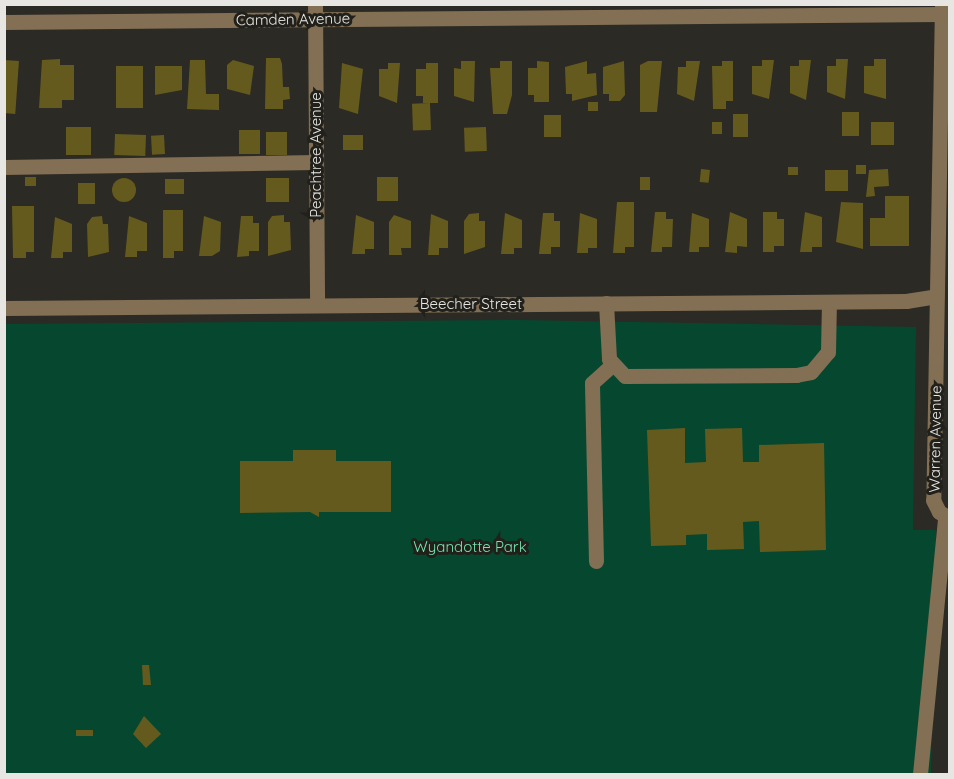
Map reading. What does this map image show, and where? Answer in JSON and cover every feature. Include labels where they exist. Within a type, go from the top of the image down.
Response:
[{"type":"street","name":"Camden Avenue","points":[[4,22],[315,12],[942,9]]},
{"type":"street","name":"Warren Avenue","points":[[920,774],[944,516],[933,500],[943,358],[937,296],[943,200],[945,41],[942,9]]},
{"type":"street","name":"Peachtree Avenue","points":[[315,12],[316,305]]},
{"type":"street","points":[[4,167],[316,162]]},
{"type":"street","name":"Beecher Street","points":[[4,308],[829,302],[937,296]]},
{"type":"street","points":[[606,303],[612,365],[625,376],[811,372],[828,352],[829,302]]},
{"type":"street","points":[[597,561],[592,383],[612,365]]},
{"type":"green space","name":"Wyandotte Park","points":[[519,320],[916,327],[913,530],[936,530],[931,774],[5,774],[5,324]]},
{"type":"building","points":[[266,58],[280,58],[282,64],[283,87],[289,87],[290,99],[283,100],[283,109],[265,109]]},
{"type":"building","points":[[60,59],[60,65],[74,65],[74,100],[62,100],[62,108],[39,108],[42,60]]},
{"type":"building","points":[[836,59],[848,59],[845,99],[827,92],[827,66],[836,66]]},
{"type":"building","points":[[874,59],[886,59],[886,99],[864,93],[864,66],[874,66]]},
{"type":"building","points":[[4,60],[19,61],[15,114],[4,113]]},
{"type":"building","points":[[190,60],[205,60],[206,94],[219,94],[219,110],[187,109]]},
{"type":"building","points":[[233,60],[254,66],[250,95],[227,89],[227,65]]},
{"type":"building","points":[[762,60],[774,60],[769,99],[752,94],[752,66],[762,66]]},
{"type":"building","points":[[799,60],[811,60],[806,100],[790,93],[790,66],[799,66]]},
{"type":"building","points":[[461,61],[475,61],[474,102],[454,96],[454,68],[461,69]]},
{"type":"building","points":[[500,61],[512,61],[512,95],[507,114],[493,114],[490,68],[500,68]]},
{"type":"building","points":[[537,61],[549,62],[549,102],[534,102],[534,95],[528,95],[528,68],[537,68]]},
{"type":"building","points":[[587,61],[587,74],[596,73],[597,95],[572,101],[572,94],[566,94],[565,67]]},
{"type":"building","points":[[624,61],[625,95],[620,101],[609,101],[609,94],[603,94],[603,67]]},
{"type":"building","points":[[648,61],[662,61],[657,112],[640,112],[640,65]]},
{"type":"building","points":[[686,61],[700,61],[694,101],[677,94],[678,67],[686,67]]},
{"type":"building","points":[[722,61],[733,61],[733,101],[726,101],[726,109],[713,109],[712,66],[722,66]]},
{"type":"building","points":[[342,63],[363,69],[358,114],[339,108]]},
{"type":"building","points":[[388,63],[400,63],[397,103],[379,96],[379,69],[388,69]]},
{"type":"building","points":[[426,63],[438,63],[438,103],[423,103],[423,96],[416,96],[416,69],[426,69]]},
{"type":"building","points":[[116,66],[143,66],[143,108],[116,108]]},
{"type":"building","points":[[155,66],[182,66],[182,90],[155,95]]},
{"type":"building","points":[[588,102],[598,102],[598,111],[588,111]]},
{"type":"building","points":[[430,103],[431,130],[413,131],[412,104]]},
{"type":"building","points":[[842,112],[859,112],[859,136],[842,136]]},
{"type":"building","points":[[733,114],[748,114],[748,137],[733,137]]},
{"type":"building","points":[[544,115],[561,115],[561,137],[544,137]]},
{"type":"building","points":[[712,122],[722,122],[722,134],[712,134]]},
{"type":"building","points":[[871,122],[894,122],[894,145],[871,145]]},
{"type":"building","points":[[66,127],[91,127],[91,155],[66,155]]},
{"type":"building","points":[[486,127],[487,151],[465,152],[464,128]]},
{"type":"building","points":[[239,130],[260,130],[260,154],[239,154]]},
{"type":"building","points":[[266,132],[287,132],[287,155],[266,155]]},
{"type":"building","points":[[115,134],[146,135],[145,156],[114,155]]},
{"type":"building","points":[[164,135],[165,154],[152,155],[151,136]]},
{"type":"building","points":[[343,135],[363,135],[363,150],[343,150]]},
{"type":"building","points":[[856,165],[866,165],[866,174],[856,174]]},
{"type":"building","points":[[788,167],[798,167],[798,175],[788,175]]},
{"type":"building","points":[[701,169],[710,170],[709,183],[700,182]]},
{"type":"building","points":[[888,169],[889,186],[874,187],[875,196],[866,197],[869,170]]},
{"type":"building","points":[[825,170],[848,170],[848,191],[825,191]]},
{"type":"building","points":[[25,177],[36,177],[36,186],[25,186]]},
{"type":"building","points":[[377,177],[398,177],[398,201],[377,201]]},
{"type":"building","points":[[640,177],[650,177],[650,190],[640,190]]},
{"type":"building","points":[[124,178],[133,181],[136,190],[133,199],[124,202],[115,199],[112,190],[115,181]]},
{"type":"building","points":[[266,178],[289,178],[289,202],[266,202]]},
{"type":"building","points":[[165,179],[184,179],[184,194],[165,194]]},
{"type":"building","points":[[78,183],[95,183],[95,204],[78,204]]},
{"type":"building","points":[[885,196],[909,196],[909,246],[870,246],[870,218],[885,218]]},
{"type":"building","points":[[617,202],[634,202],[634,247],[625,247],[625,253],[613,253]]},
{"type":"building","points":[[841,202],[863,203],[863,249],[836,242]]},
{"type":"building","points":[[12,206],[34,206],[34,252],[26,252],[26,258],[13,258]]},
{"type":"building","points":[[163,210],[183,210],[183,251],[174,251],[174,258],[163,258]]},
{"type":"building","points":[[655,212],[666,212],[666,219],[673,219],[672,247],[662,247],[662,252],[651,252]]},
{"type":"building","points":[[730,212],[747,219],[747,247],[737,246],[737,253],[725,252]]},
{"type":"building","points":[[763,212],[777,212],[777,219],[784,219],[784,246],[774,246],[774,252],[763,252]]},
{"type":"building","points":[[805,212],[822,217],[822,247],[812,247],[812,252],[800,252]]},
{"type":"building","points":[[479,213],[479,221],[485,221],[485,247],[464,254],[464,221],[469,214]]},
{"type":"building","points":[[505,213],[522,220],[522,248],[514,248],[514,254],[501,254]]},
{"type":"building","points":[[543,213],[554,213],[554,221],[560,221],[560,247],[551,247],[551,254],[539,254]]},
{"type":"building","points":[[580,213],[597,219],[597,248],[588,248],[588,253],[577,253]]},
{"type":"building","points":[[692,213],[709,219],[709,247],[699,247],[699,252],[689,252]]},
{"type":"building","points":[[431,214],[448,221],[448,248],[439,248],[439,255],[428,255]]},
{"type":"building","points":[[284,215],[284,222],[290,222],[291,250],[268,256],[268,222],[272,216]]},
{"type":"building","points":[[356,215],[374,222],[374,249],[365,249],[365,254],[352,254]]},
{"type":"building","points":[[394,215],[411,221],[411,248],[401,248],[402,255],[389,255],[389,222]]},
{"type":"building","points":[[102,216],[103,224],[108,224],[109,252],[88,257],[87,224],[92,217]]},
{"type":"building","points":[[129,216],[147,223],[147,251],[137,251],[137,257],[125,257]]},
{"type":"building","points":[[204,216],[221,222],[220,251],[212,256],[199,256]]},
{"type":"building","points":[[241,216],[253,216],[253,223],[259,223],[259,251],[249,251],[249,256],[237,257]]},
{"type":"building","points":[[55,217],[72,224],[72,252],[63,252],[63,258],[51,258]]},
{"type":"building","points":[[685,428],[685,463],[706,462],[705,429],[742,428],[743,462],[759,462],[759,445],[824,443],[826,550],[760,552],[759,521],[743,522],[744,549],[707,550],[707,534],[686,535],[686,545],[651,546],[647,430]]},
{"type":"building","points":[[293,450],[336,450],[336,461],[391,461],[391,512],[319,512],[319,517],[310,512],[240,513],[240,461],[293,461]]},
{"type":"building","points":[[142,665],[149,665],[151,685],[143,685]]},
{"type":"building","points":[[144,716],[161,734],[146,748],[133,734]]},
{"type":"building","points":[[76,730],[93,730],[93,736],[76,736]]}]
